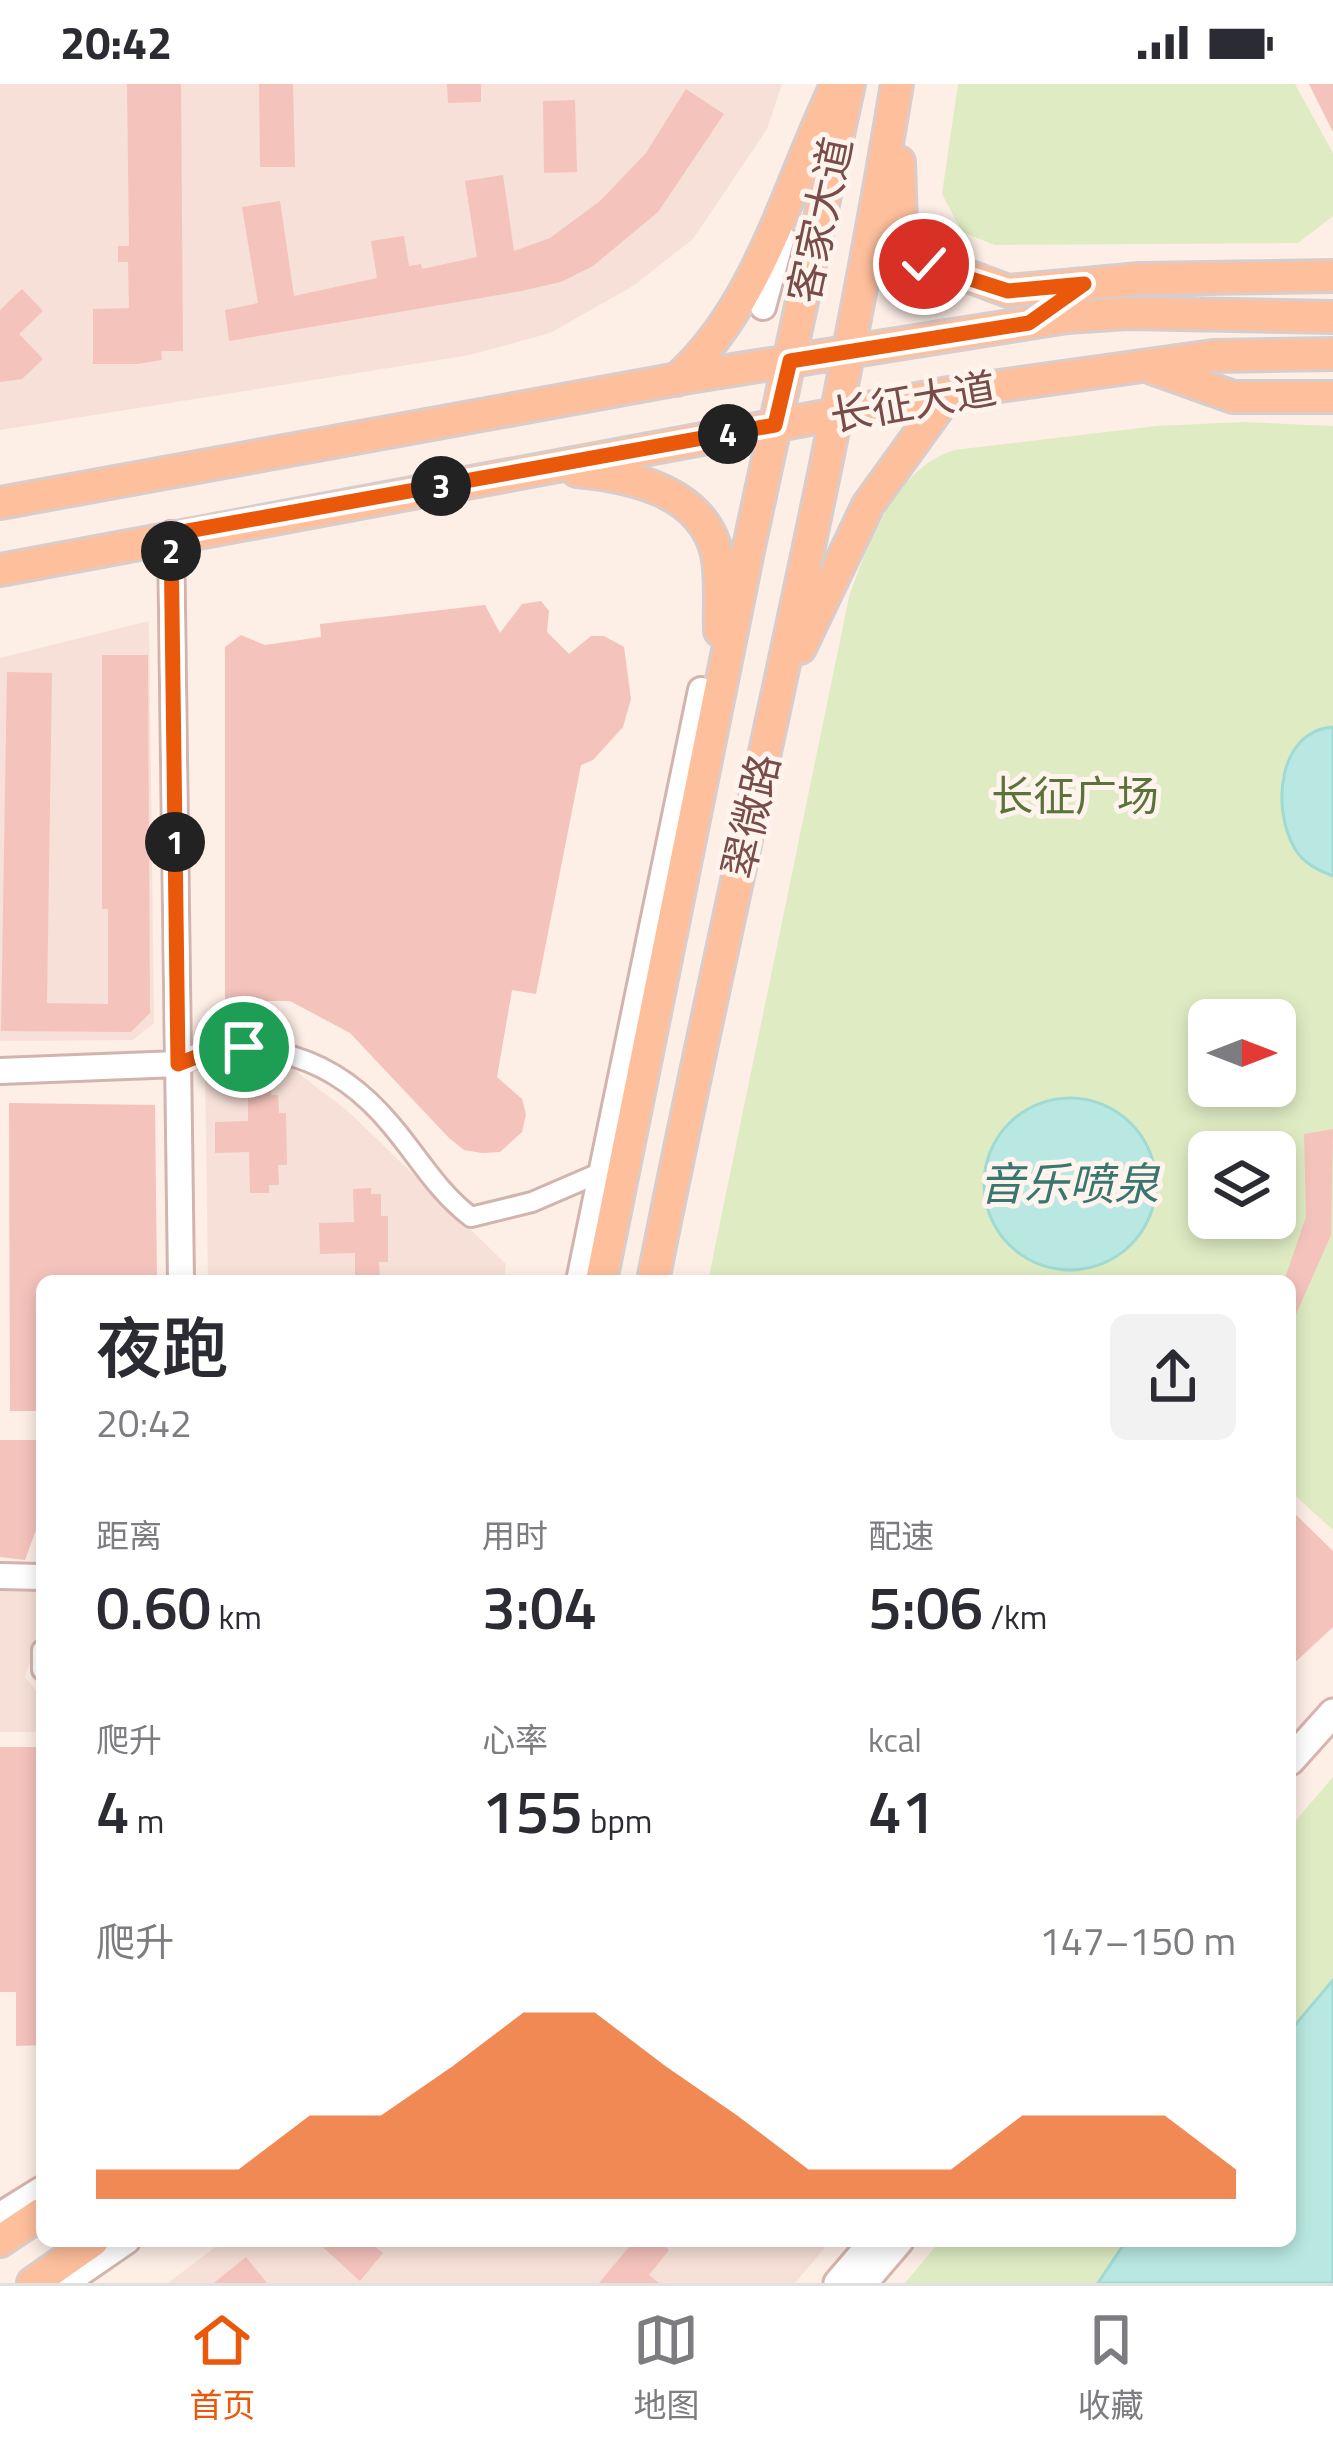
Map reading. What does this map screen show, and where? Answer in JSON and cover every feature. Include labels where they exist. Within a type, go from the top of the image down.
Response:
[{"type":"main road","points":[[676,380],[723,330],[837,84]]},
{"type":"main road","name":"客家大道","points":[[775,425],[849,84]]},
{"type":"main road","points":[[899,84],[899,212],[913,255],[1008,291],[1157,279],[1333,276]]},
{"type":"main road","name":"客家大道","points":[[850,352],[899,84]]},
{"type":"main road","points":[[1157,279],[1238,316]]},
{"type":"main road","points":[[1029,323],[1084,284]]},
{"type":"main road","name":"长征大道","points":[[0,503],[676,380],[1029,323],[1127,313],[1333,317]]},
{"type":"main road","name":"翠微路","points":[[654,1275],[850,352]]},
{"type":"main road","name":"长征大道","points":[[0,570],[171,534],[949,393],[1213,356],[1333,354]]},
{"type":"main road","points":[[1152,368],[1233,397],[1333,398]]},
{"type":"main road","points":[[778,691],[868,505],[949,393]]},
{"type":"main road","name":"翠微路","points":[[602,1275],[614,1167],[711,689],[775,425]]},
{"type":"main road","points":[[542,468],[647,483],[699,518],[717,555],[711,689]]},
{"type":"main road","points":[[1296,1754],[1333,1713]]},
{"type":"main road","points":[[1296,1775],[1333,1735]]},
{"type":"main road","points":[[0,2241],[36,2217]]},
{"type":"main road","points":[[33,2283],[84,2247]]},
{"type":"main road","points":[[838,2283],[869,2247]]},
{"type":"main road","points":[[863,2283],[894,2247]]},
{"type":"street","points":[[763,308],[823,84]]},
{"type":"street","points":[[171,534],[181,1275]]},
{"type":"street","points":[[0,1071],[178,1064],[214,1050],[284,1049],[363,1092],[446,1198],[471,1216],[532,1202],[614,1167]]},
{"type":"street","points":[[581,1275],[614,1167]]},
{"type":"street","points":[[0,1576],[36,1576]]},
{"type":"street","points":[[0,2216],[36,2193]]},
{"type":"street","points":[[66,2283],[118,2247]]},
{"type":"shaded area","points":[[0,84],[782,84],[767,129],[693,239],[633,286],[550,333],[470,355],[0,430]]},
{"type":"shaded area","points":[[149,621],[154,1023],[133,1040],[0,1041],[0,658]]},
{"type":"shaded area","points":[[284,1062],[350,1113],[506,1264],[505,1275],[208,1275],[205,1065]]},
{"type":"shaded area","points":[[0,1591],[36,1592],[36,1644],[25,1677],[36,1691],[36,1732],[0,1732]]},
{"type":"shaded area","points":[[215,2247],[825,2247],[795,2283],[168,2283]]},
{"type":"green space","points":[[958,84],[1295,84],[1333,153],[1333,216],[1298,243],[995,245],[962,232],[942,194]]},
{"type":"green space","name":"长征广场","points":[[1244,422],[1333,426],[1333,1530],[1296,1496],[1296,1275],[709,1275],[849,597],[886,510],[915,473],[954,450],[1156,426]]},
{"type":"green space","points":[[1333,1777],[1333,1980],[1296,2024],[1296,1820]]},
{"type":"green space","points":[[935,2247],[1122,2247],[1098,2283],[905,2283]]},
{"type":"water","points":[[1333,727],[1333,876],[1307,863],[1295,849],[1287,832],[1282,793],[1290,757],[1300,742]]},
{"type":"water","name":"音乐喷泉","points":[[1070,1098],[1103,1104],[1131,1123],[1150,1151],[1156,1184],[1150,1217],[1131,1245],[1103,1264],[1070,1270],[1037,1264],[1009,1245],[990,1217],[984,1184],[990,1151],[1009,1123],[1037,1104]]},
{"type":"water","points":[[1333,1980],[1333,2283],[1098,2283],[1122,2247],[1296,2247],[1296,2024]]},
{"type":"building","points":[[127,84],[181,84],[183,351],[161,351],[162,360],[137,364],[93,364],[93,309],[129,308],[128,262],[118,262],[118,246],[129,246]]},
{"type":"building","points":[[259,84],[293,84],[295,167],[260,167]]},
{"type":"building","points":[[447,84],[481,84],[481,102],[448,103]]},
{"type":"building","points":[[1309,84],[1333,84],[1333,132]]},
{"type":"building","points":[[686,89],[724,114],[658,212],[593,266],[561,282],[521,291],[229,341],[225,310],[258,303],[242,207],[280,201],[294,296],[377,278],[371,241],[404,236],[409,266],[421,264],[422,269],[477,257],[465,181],[503,175],[514,251],[550,238],[600,201],[646,153]]},
{"type":"building","points":[[575,100],[577,172],[544,173],[543,101]]},
{"type":"building","points":[[22,289],[43,311],[19,334],[43,359],[22,379],[0,382],[0,310]]},
{"type":"building","points":[[541,601],[549,611],[547,632],[569,654],[591,636],[604,636],[624,647],[631,699],[623,727],[593,760],[581,765],[536,994],[512,990],[497,1077],[522,1099],[526,1114],[522,1132],[500,1152],[482,1153],[464,1150],[449,1138],[350,1033],[290,1001],[225,1001],[225,647],[241,635],[265,645],[321,637],[320,624],[485,605],[500,633],[522,604]]},
{"type":"building","points":[[102,655],[148,655],[150,1013],[131,1032],[1,1031],[7,672],[52,673],[47,1003],[108,1004],[108,909],[102,909]]},
{"type":"building","points":[[248,1082],[271,1082],[279,1113],[286,1113],[287,1165],[278,1165],[279,1185],[269,1185],[269,1193],[250,1193],[249,1152],[215,1153],[215,1122],[248,1121]]},
{"type":"building","points":[[9,1103],[155,1105],[157,1275],[36,1275],[36,1411],[10,1411]]},
{"type":"building","points":[[1333,1129],[1331,1235],[1296,1314],[1296,1275],[1286,1275],[1306,1217],[1304,1134]]},
{"type":"building","points":[[371,1188],[371,1194],[381,1194],[381,1216],[388,1216],[388,1262],[379,1262],[380,1275],[355,1275],[355,1253],[320,1254],[319,1223],[354,1222],[353,1189]]},
{"type":"building","points":[[0,1440],[36,1440],[36,1530],[25,1560],[0,1557]]},
{"type":"building","points":[[1296,1515],[1333,1551],[1333,1627],[1296,1661]]},
{"type":"building","points":[[0,1747],[36,1747],[36,2045],[16,2046],[16,1992],[0,1992]]},
{"type":"building","points":[[323,2247],[376,2247],[383,2253],[360,2281]]},
{"type":"building","points":[[629,2247],[669,2250],[649,2275],[659,2283],[599,2283]]},
{"type":"building","points":[[246,2257],[267,2283],[214,2283]]},
{"type":"route","points":[[244,1047],[214,1050],[178,1064],[171,534],[775,425],[790,361],[1029,323],[1084,284],[1008,291],[924,264]]}]
